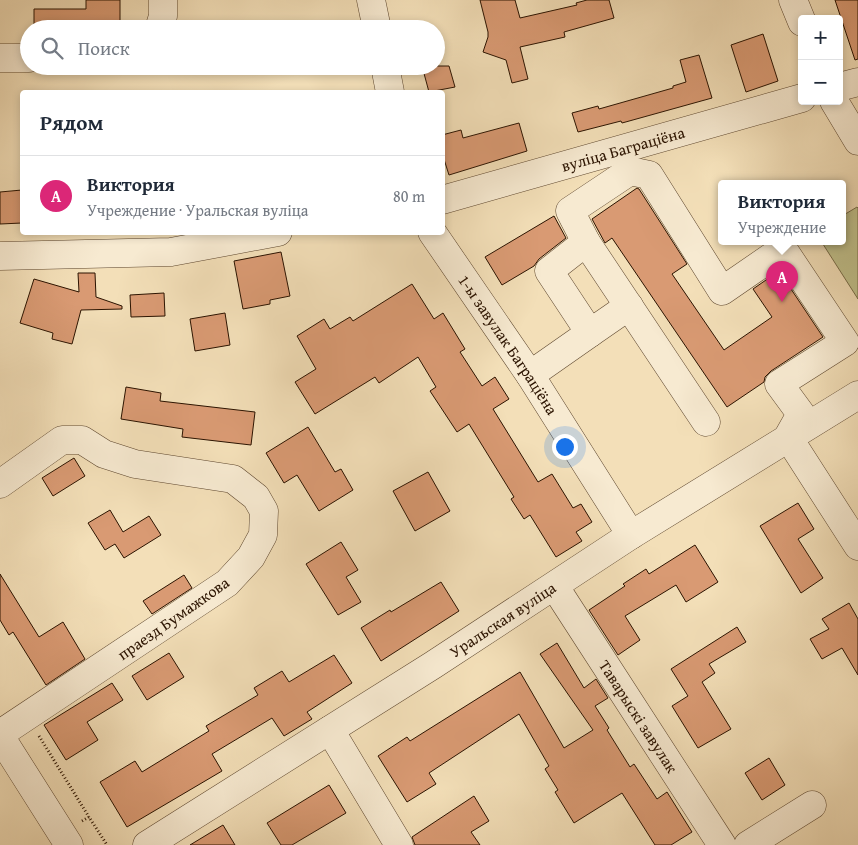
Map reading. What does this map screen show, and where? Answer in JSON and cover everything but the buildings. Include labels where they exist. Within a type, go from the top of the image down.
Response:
[{"type":"street","points":[[162,20],[163,0]]},
{"type":"street","points":[[371,0],[375,20]]},
{"type":"street","points":[[793,0],[799,15]]},
{"type":"street","points":[[0,58],[20,58]]},
{"type":"street","points":[[387,75],[390,90]]},
{"type":"street","points":[[843,86],[858,82]]},
{"type":"street","name":"вуліца Баграціёна","points":[[445,199],[798,99]]},
{"type":"street","points":[[836,105],[858,141]]},
{"type":"street","points":[[706,422],[586,242],[570,211],[630,171],[650,175],[722,291],[783,249],[845,342],[779,384],[801,414],[788,438],[858,546]]},
{"type":"street","points":[[0,256],[171,252],[262,235]]},
{"type":"street","name":"1-ы завулак Баграціёна","points":[[434,235],[530,374],[631,535]]},
{"type":"street","points":[[586,242],[549,271],[590,333]]},
{"type":"street","points":[[530,374],[629,306]]},
{"type":"street","name":"Уральская вуліца","points":[[147,845],[555,587],[631,535],[858,394]]},
{"type":"street","name":"праезд Бумажкова","points":[[0,484],[62,440],[82,440],[104,454],[135,464],[233,479],[256,497],[264,511],[263,535],[251,557],[226,583],[0,735]]},
{"type":"street","name":"Таварыскі завулак","points":[[555,587],[722,845]]},
{"type":"street","points":[[330,730],[399,845]]},
{"type":"street","points":[[0,735],[69,845]]},
{"type":"street","points":[[748,845],[812,805]]},
{"type":"path","points":[[27,717],[89,816]]},
{"type":"green space","points":[[858,208],[858,299],[824,245],[846,245],[846,214]]},
{"type":"place","name":"Виктория","points":[[782,302]]}]
